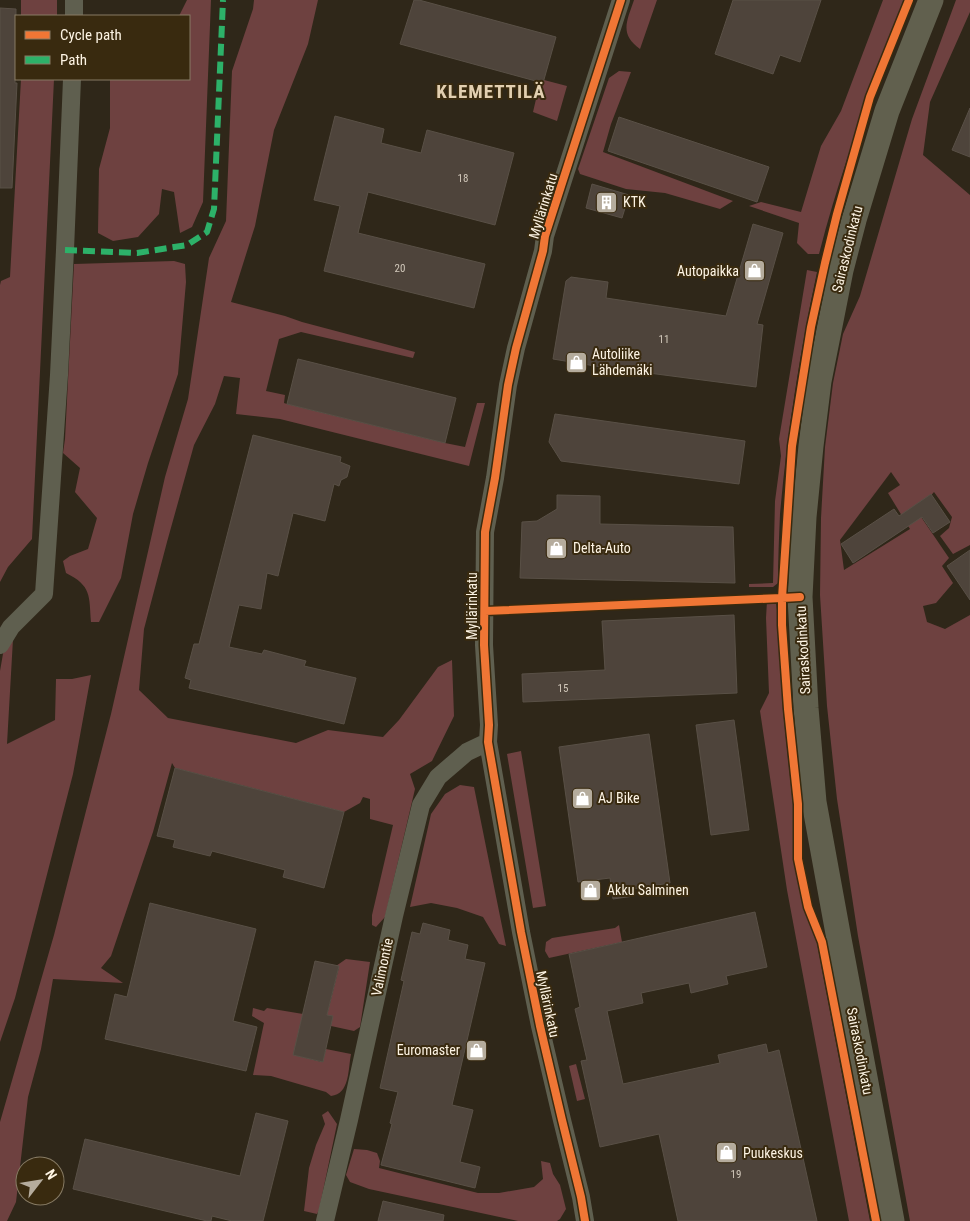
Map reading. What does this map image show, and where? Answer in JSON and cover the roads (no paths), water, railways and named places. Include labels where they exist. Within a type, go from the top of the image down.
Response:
[{"type":"main road","name":"Sairaskodinkatu","points":[[892,1221],[814,802],[806,708],[800,597],[804,517],[812,437],[819,381],[840,270],[887,111],[931,0]]},
{"type":"street","points":[[74,0],[74,15]]},
{"type":"street","name":"Myllärinkatu","points":[[586,1221],[520,932],[488,742],[484,645],[485,532],[495,478],[508,385],[516,348],[543,251],[545,236],[621,0]]},
{"type":"street","points":[[0,644],[11,627],[44,594],[62,308],[72,80]]},
{"type":"street","name":"Valimontie","points":[[325,1221],[421,805],[438,778],[467,752],[488,742]]},
{"type":"place","name":"KTK","points":[[607,202]]},
{"type":"place","name":"Autopaikka","points":[[755,271]]},
{"type":"place","name":"Autoliike Lähdemäki","points":[[576,362]]},
{"type":"place","name":"Delta-Auto","points":[[557,548]]},
{"type":"place","name":"AJ Bike","points":[[582,798]]},
{"type":"place","name":"Akku Salminen","points":[[591,890]]},
{"type":"place","name":"Euromaster","points":[[476,1050]]},
{"type":"place","name":"Puukeskus","points":[[727,1153]]},
{"type":"district","name":"KLEMETTILÄ","points":[[491,91]]}]
